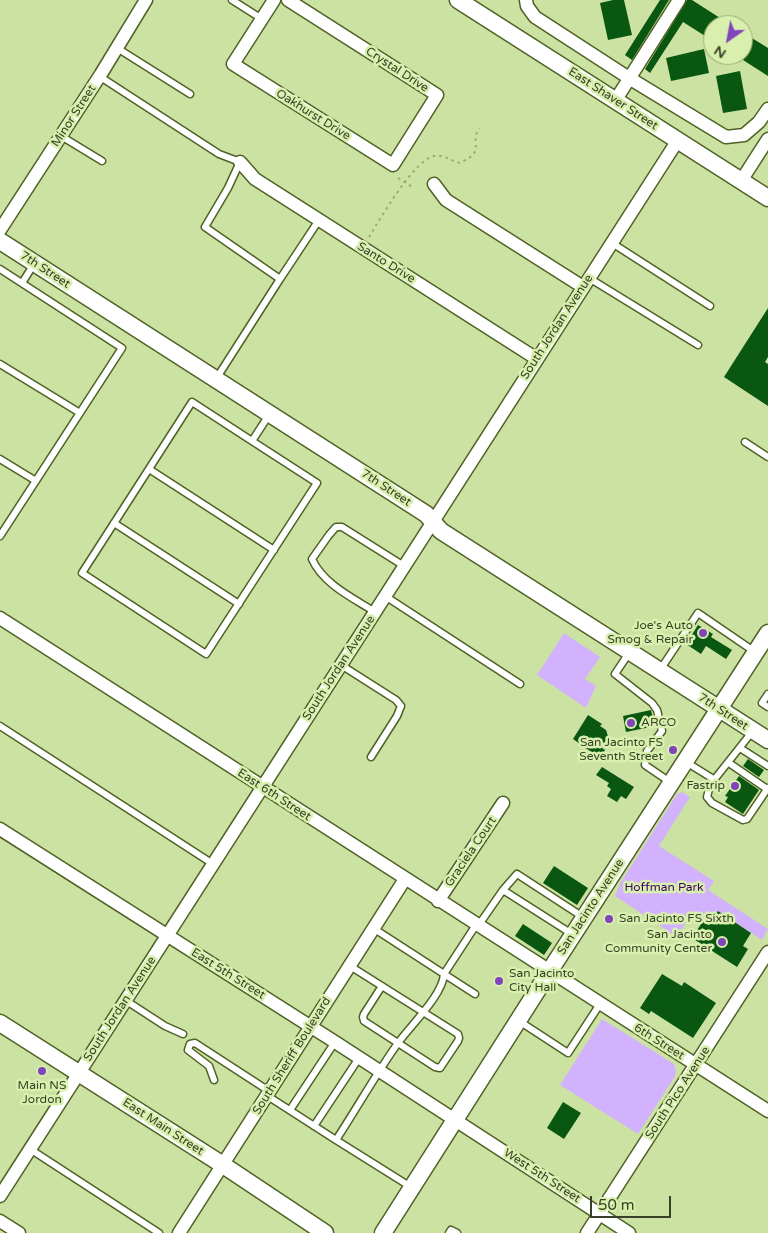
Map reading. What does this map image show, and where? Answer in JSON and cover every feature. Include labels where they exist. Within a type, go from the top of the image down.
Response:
[{"type":"street","name":"Minor Street","points":[[0,230],[100,76],[146,0]]},
{"type":"street","points":[[262,19],[274,0]]},
{"type":"street","name":"Crystal Drive","points":[[288,0],[437,96],[393,165]]},
{"type":"street","name":"East Shaver Street","points":[[458,0],[476,8],[615,101],[768,198]]},
{"type":"street","points":[[526,0],[535,17],[726,137],[744,135],[759,122],[768,109]]},
{"type":"street","points":[[615,101],[679,0]]},
{"type":"street","name":"Oakhurst Drive","points":[[262,19],[233,64],[393,165]]},
{"type":"street","points":[[741,181],[768,139]]},
{"type":"street","name":"South Jordan Avenue","points":[[0,1196],[678,140]]},
{"type":"street","name":"Santo Drive","points":[[240,162],[255,180],[537,359]]},
{"type":"street","points":[[434,184],[446,200],[586,283]]},
{"type":"street","name":"7th Street","points":[[0,241],[426,514],[441,531],[768,740]]},
{"type":"street","name":"East 6th Street","points":[[0,618],[549,972]]},
{"type":"street","name":"San Jacinto Avenue","points":[[383,1233],[768,633]]},
{"type":"street","name":"Graciela Court","points":[[438,901],[503,804]]},
{"type":"street","name":"East 5th Street","points":[[0,829],[455,1120]]},
{"type":"street","name":"South Sheriff Boulevard","points":[[179,1233],[405,879]]},
{"type":"street","name":"South Pico Avenue","points":[[587,1233],[768,952]]},
{"type":"street","name":"6th Street","points":[[549,972],[768,1111]]},
{"type":"street","name":"East Main Street","points":[[0,1023],[223,1165],[325,1233]]},
{"type":"street","name":"West 5th Street","points":[[455,1120],[629,1233]]},
{"type":"street","points":[[0,1220],[20,1233]]},
{"type":"lane","points":[[232,0],[262,19]]},
{"type":"lane","points":[[117,48],[190,94]]},
{"type":"lane","points":[[100,76],[219,154],[240,162],[228,188],[205,227],[280,279]]},
{"type":"lane","points":[[61,136],[102,161]]},
{"type":"lane","points":[[216,380],[319,220]]},
{"type":"lane","points":[[612,242],[710,306]]},
{"type":"lane","points":[[22,283],[35,263]]},
{"type":"lane","points":[[0,269],[122,348],[0,536]]},
{"type":"lane","points":[[586,283],[698,345]]},
{"type":"lane","points":[[0,364],[80,414]]},
{"type":"lane","points":[[192,402],[252,441],[317,483],[206,654],[82,573],[192,402]]},
{"type":"lane","points":[[252,441],[270,414]]},
{"type":"lane","points":[[745,442],[768,457]]},
{"type":"lane","points":[[0,459],[36,481]]},
{"type":"lane","points":[[149,469],[274,550]]},
{"type":"lane","points":[[114,523],[239,604]]},
{"type":"lane","points":[[375,612],[330,582],[316,569],[312,559],[336,527],[342,527],[404,566]]},
{"type":"lane","points":[[385,596],[520,684]]},
{"type":"lane","points":[[660,671],[698,613],[755,652]]},
{"type":"lane","points":[[630,652],[615,674],[652,703],[657,710],[662,731],[647,751],[645,765],[671,783]]},
{"type":"lane","points":[[341,665],[396,700],[401,706],[397,716],[371,757]]},
{"type":"lane","points":[[768,694],[762,703],[768,707]]},
{"type":"lane","points":[[0,726],[212,864]]},
{"type":"lane","points":[[729,763],[768,788],[747,819],[743,820],[708,798],[710,786],[753,731]]},
{"type":"lane","points":[[740,748],[768,766]]},
{"type":"lane","points":[[685,762],[715,780]]},
{"type":"lane","points":[[336,1140],[398,1043],[424,1012],[442,983],[444,974],[477,925],[517,874],[584,917]]},
{"type":"lane","points":[[503,890],[573,935]]},
{"type":"lane","points":[[373,928],[475,994]]},
{"type":"lane","points":[[350,966],[424,1012],[459,1036],[458,1041],[440,1068],[435,1067],[363,1020],[364,1014],[382,986]]},
{"type":"lane","points":[[125,1000],[165,1026],[183,1034]]},
{"type":"lane","points":[[518,1021],[568,1053],[600,1004]]},
{"type":"lane","points":[[290,1110],[335,1042]]},
{"type":"lane","points":[[214,1080],[209,1066],[188,1050],[190,1044],[195,1043],[290,1110],[412,1188]]},
{"type":"lane","points":[[314,1126],[359,1058]]},
{"type":"lane","points":[[30,1149],[159,1233]]},
{"type":"lane","points":[[449,1233],[451,1230],[457,1233]]},
{"type":"path","points":[[398,178],[414,188]]},
{"type":"green space","points":[[564,633],[600,657],[585,679],[596,686],[586,708],[537,675]]},
{"type":"green space","name":"Hoffman Park","points":[[682,792],[690,797],[659,846],[714,881],[708,890],[768,929],[762,940],[718,911],[709,925],[691,914],[677,937],[615,896],[621,882],[677,794]]},
{"type":"green space","points":[[602,1019],[674,1064],[676,1072],[674,1078],[638,1134],[560,1085]]},
{"type":"building","points":[[624,0],[632,35],[608,40],[600,3]]},
{"type":"building","points":[[660,0],[669,0],[632,60],[625,55]]},
{"type":"building","points":[[687,0],[692,0],[715,15],[703,15],[703,35],[683,22],[650,73],[645,69]]},
{"type":"building","points":[[753,39],[768,48],[768,76],[751,65],[753,65]]},
{"type":"building","points":[[703,49],[703,65],[707,65],[709,73],[671,81],[666,58]]},
{"type":"building","points":[[740,71],[747,109],[723,113],[716,76]]},
{"type":"building","points":[[768,308],[768,357],[765,362],[768,364],[768,406],[724,377]]},
{"type":"building","points":[[698,625],[713,634],[711,637],[732,650],[726,659],[706,646],[701,654],[686,644]]},
{"type":"building","points":[[651,710],[655,726],[626,732],[623,716]]},
{"type":"building","points":[[588,715],[602,724],[600,726],[606,730],[608,736],[602,748],[605,750],[600,758],[573,739]]},
{"type":"building","points":[[748,759],[764,770],[759,777],[743,766]]},
{"type":"building","points":[[602,767],[634,787],[626,799],[621,796],[617,802],[607,796],[611,789],[607,786],[609,783],[596,775]]},
{"type":"building","points":[[739,776],[759,790],[743,814],[725,802],[728,797],[725,796]]},
{"type":"building","points":[[554,866],[588,888],[577,905],[543,883]]},
{"type":"building","name":"San Jacinto Community Center","points":[[718,911],[751,933],[743,946],[748,949],[737,967],[692,938],[703,921],[709,925]]},
{"type":"building","points":[[523,924],[552,943],[544,955],[515,936]]},
{"type":"building","points":[[662,974],[682,986],[684,982],[716,1003],[693,1038],[651,1011],[649,1014],[640,1008]]},
{"type":"building","points":[[563,1102],[581,1113],[564,1139],[547,1128]]},
{"type":"place","name":"Joe's Auto Smog & Repair","points":[[703,633]]},
{"type":"place","name":"ARCO","points":[[631,723]]},
{"type":"place","name":"San Jacinto FS Seventh Street","points":[[673,750]]},
{"type":"place","name":"Fastrip","points":[[735,786]]},
{"type":"place","name":"San Jacinto FS Sixth","points":[[609,919]]},
{"type":"place","name":"San Jacinto Community Center","points":[[722,942]]},
{"type":"place","name":"San Jacinto City Hall","points":[[499,981]]},
{"type":"place","name":"Main NS Jordon","points":[[42,1071]]}]
